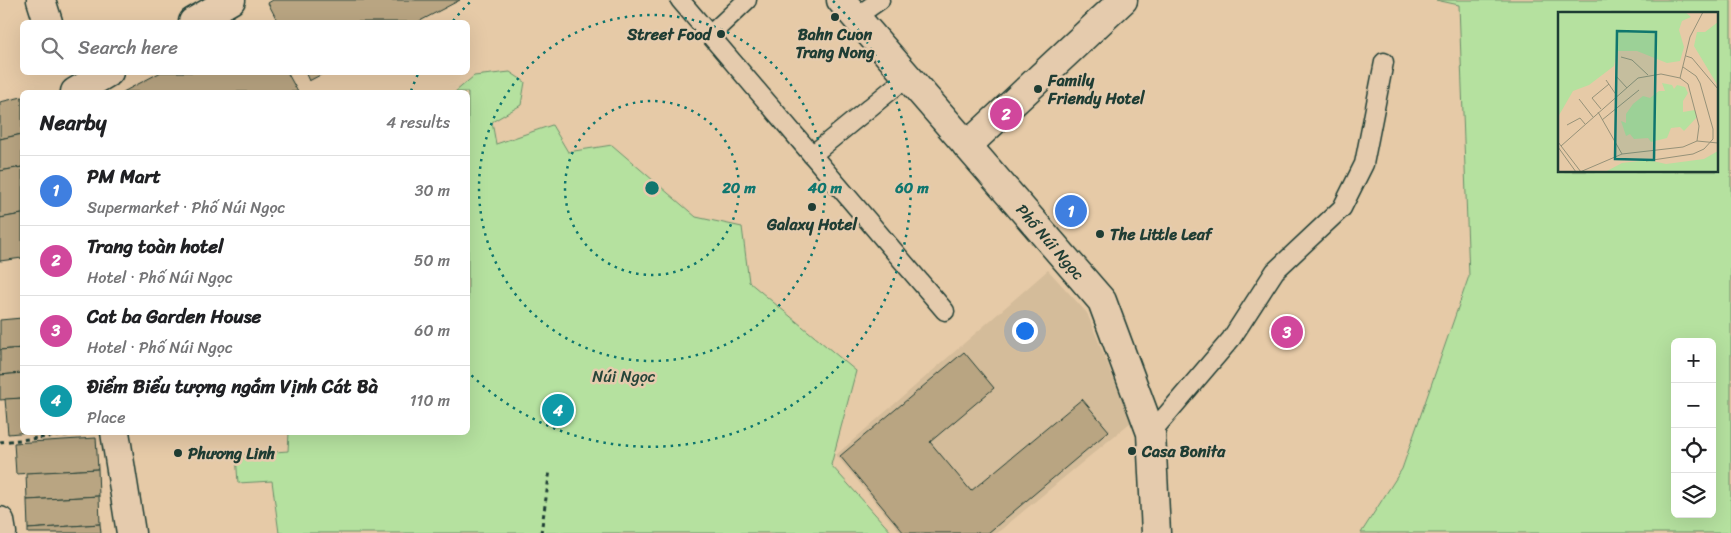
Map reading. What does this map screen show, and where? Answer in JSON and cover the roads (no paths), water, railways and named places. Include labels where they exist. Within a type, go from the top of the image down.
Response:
[{"type":"street","points":[[41,0],[47,20]]},
{"type":"street","points":[[196,20],[231,0]]},
{"type":"street","points":[[967,146],[1123,0]]},
{"type":"street","name":"Phố Núi Ngọc","points":[[848,9],[1102,301],[1151,432],[1156,533]]},
{"type":"street","points":[[66,75],[71,90]]},
{"type":"street","points":[[79,90],[104,75]]},
{"type":"street","points":[[115,435],[131,533]]},
{"type":"street","points":[[0,521],[2,533]]},
{"type":"lane","points":[[680,0],[945,311]]},
{"type":"lane","points":[[710,34],[747,0]]},
{"type":"lane","points":[[848,9],[880,0]]},
{"type":"lane","points":[[1151,432],[1231,339],[1275,271],[1342,208],[1364,164],[1384,62]]},
{"type":"lane","points":[[812,156],[908,77]]},
{"type":"place","name":"Bahn Cuon Trang Nong","points":[[835,17]]},
{"type":"place","name":"Street Food","points":[[721,34]]},
{"type":"place","name":"Family Friendy Hotel","points":[[1038,89]]},
{"type":"place","name":"Trang toàn hotel","points":[[1006,114]]},
{"type":"place","name":"Galaxy Hotel","points":[[812,207]]},
{"type":"place","name":"PM Mart","points":[[1071,211]]},
{"type":"place","name":"The Little Leaf","points":[[1100,234]]},
{"type":"place","name":"Cat ba Garden House","points":[[1287,332]]},
{"type":"place","name":"Điểm Biểu tượng ngắm Vịnh Cát Bà","points":[[558,410]]},
{"type":"place","name":"Casa Bonita","points":[[1132,451]]},
{"type":"place","name":"Phương Linh","points":[[178,453]]},
{"type":"park label","name":"Núi Ngọc","points":[[624,376]]}]
